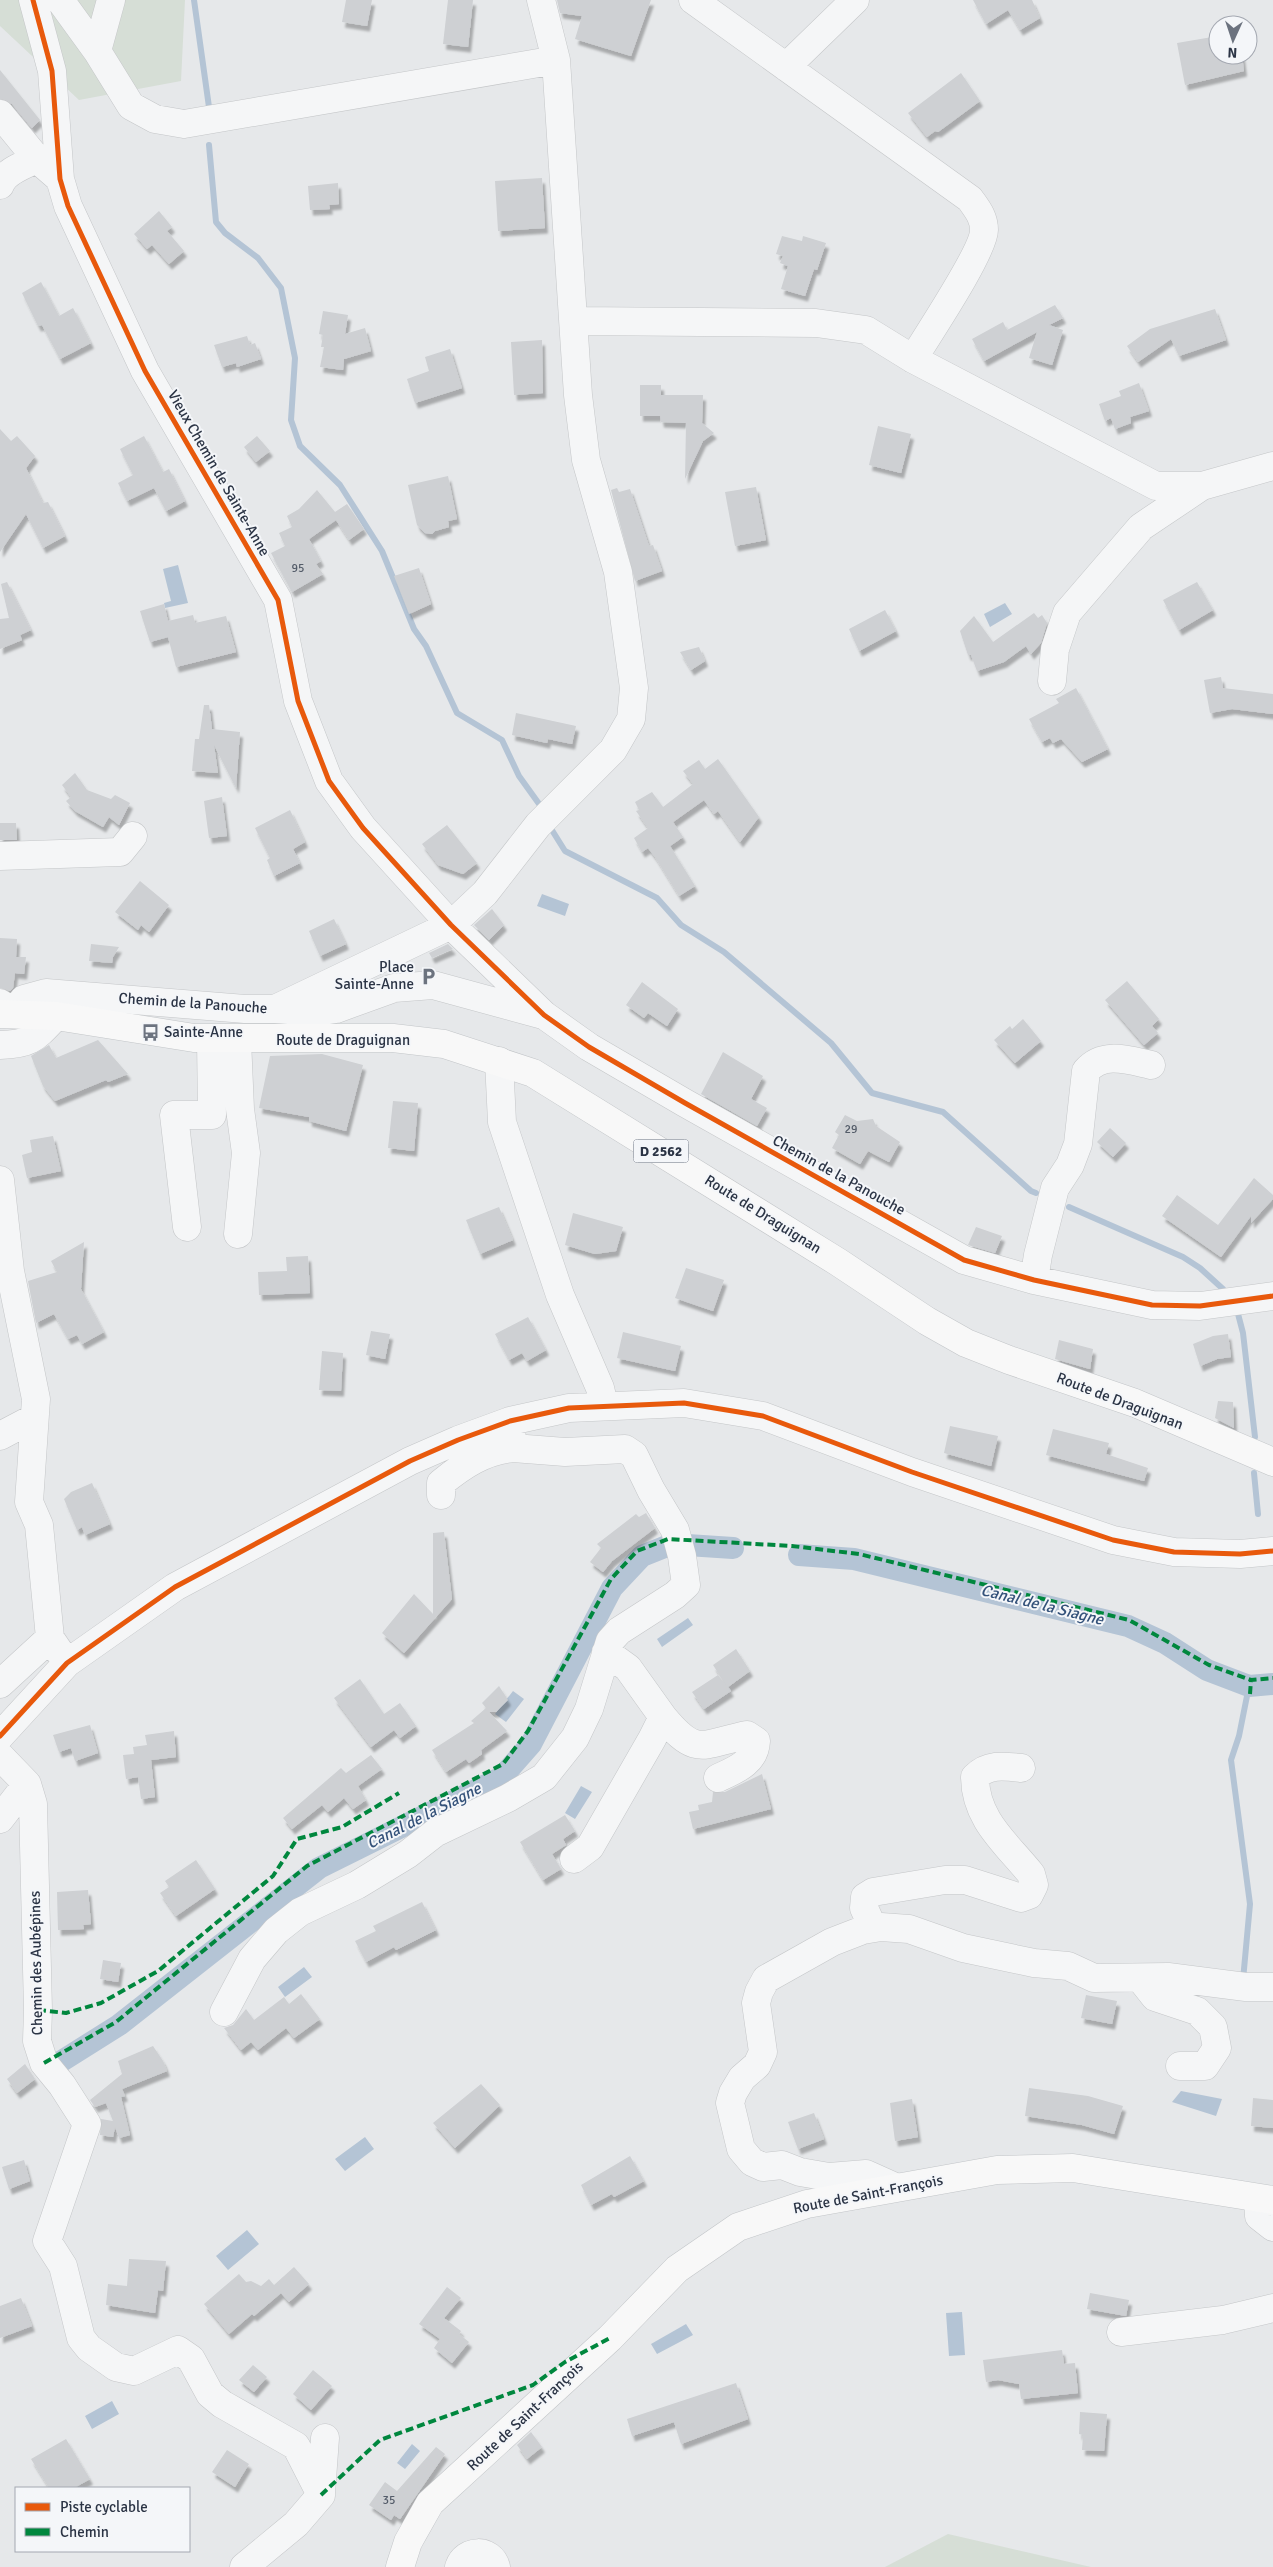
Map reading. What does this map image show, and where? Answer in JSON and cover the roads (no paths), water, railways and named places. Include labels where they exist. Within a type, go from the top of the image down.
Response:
[{"type":"main road","name":"Route de Draguignan","points":[[4,1010],[56,1016],[119,1028],[224,1039],[393,1038],[421,1040],[444,1044],[499,1061],[542,1078],[838,1262],[927,1321],[966,1343],[1009,1360],[1135,1403],[1273,1462]]},
{"type":"main road","name":"Route de Saint-François","points":[[400,2567],[408,2542],[430,2503],[610,2338],[677,2269],[738,2227],[807,2204],[997,2170],[1073,2168],[1266,2200]]},
{"type":"street","name":"Vieux Chemin de Sainte-Anne","points":[[33,0],[52,70],[60,180],[68,206],[145,371],[278,600],[298,701],[329,781],[363,828],[451,925]]},
{"type":"street","points":[[60,0],[97,51],[131,106],[155,119],[184,124],[556,60]]},
{"type":"street","points":[[97,51],[110,0]]},
{"type":"street","points":[[451,925],[484,894],[538,825],[613,750],[630,719],[634,688],[618,572],[586,460],[578,395],[556,60],[541,0]]},
{"type":"street","points":[[693,0],[970,199],[981,214],[984,231],[978,252],[913,358]]},
{"type":"street","points":[[786,67],[855,0]]},
{"type":"street","points":[[0,114],[37,159],[60,180]]},
{"type":"street","points":[[0,185],[2,178],[19,167],[37,159]]},
{"type":"street","points":[[574,321],[816,323],[866,330],[913,358],[1156,486],[1202,486],[1273,466]]},
{"type":"street","points":[[1052,681],[1055,649],[1067,613],[1141,527],[1202,486]]},
{"type":"street","points":[[0,856],[120,852],[133,836]]},
{"type":"street","name":"Chemin de la Panouche","points":[[4,1010],[24,999],[46,993],[245,1009],[274,1009],[451,925],[544,1015],[589,1046],[685,1104],[964,1260],[1034,1280],[1152,1305],[1200,1306],[1273,1296]]},
{"type":"street","points":[[274,1009],[323,1011],[394,988],[433,985],[544,1015]]},
{"type":"street","points":[[0,1045],[18,1044],[32,1040],[56,1016]]},
{"type":"street","points":[[187,1227],[174,1115],[212,1115],[224,1039]]},
{"type":"street","points":[[224,1039],[240,1109],[246,1153],[238,1234]]},
{"type":"street","points":[[1034,1280],[1038,1254],[1055,1188],[1070,1165],[1078,1144],[1086,1072],[1094,1062],[1114,1058],[1151,1064]]},
{"type":"street","points":[[499,1061],[502,1122],[560,1295],[600,1388],[604,1405]]},
{"type":"street","points":[[0,1180],[10,1270],[36,1399],[29,1502],[39,1524],[50,1638],[67,1662]]},
{"type":"street","points":[[0,1736],[67,1662],[175,1586],[410,1461],[458,1440],[510,1421],[569,1408],[684,1402],[763,1416],[912,1472],[1113,1540],[1174,1552],[1240,1554],[1273,1551]]},
{"type":"street","points":[[0,1436],[34,1418]]},
{"type":"street","points":[[510,1421],[513,1448]]},
{"type":"street","points":[[224,2012],[252,1959],[276,1931],[300,1912],[357,1885],[408,1854],[435,1833],[508,1798],[544,1777],[575,1738],[589,1709],[610,1641],[630,1623],[675,1595],[686,1585],[682,1556],[675,1530],[651,1490],[634,1455],[625,1449],[564,1452],[513,1448],[495,1450],[466,1464],[441,1483],[441,1496]]},
{"type":"street","points":[[0,1684],[50,1638]]},
{"type":"street","points":[[606,1652],[628,1668],[662,1717],[676,1733],[692,1744],[708,1746],[747,1735],[756,1741],[756,1750],[744,1765],[718,1778]]},
{"type":"street","points":[[574,1859],[590,1847],[652,1739],[662,1717]]},
{"type":"street","points":[[873,1928],[864,1908],[865,1897],[873,1892],[944,1880],[965,1880],[1021,1898],[1029,1894],[1034,1885],[1031,1874],[982,1814],[975,1795],[975,1778],[983,1769],[998,1766],[1021,1768]]},
{"type":"street","points":[[0,1819],[12,1768]]},
{"type":"street","name":"Chemin des Aubépines","points":[[12,1768],[33,1804],[38,2010],[37,2041],[44,2063],[62,2085],[87,2124],[47,2241],[64,2266],[81,2338],[89,2348],[116,2367],[134,2371],[178,2350],[191,2359],[210,2394],[222,2404],[296,2446],[321,2495]]},
{"type":"street","points":[[895,2187],[866,2174],[829,2177],[800,2172],[782,2165],[763,2167],[752,2162],[741,2149],[730,2104],[732,2092],[742,2078],[757,2065],[763,2052],[756,2004],[766,1978],[832,1942],[873,1928],[909,1930],[962,1948],[1034,1963],[1068,1966],[1094,1978],[1168,1977],[1246,1987],[1273,1986]]},
{"type":"street","points":[[1140,1978],[1155,1997],[1197,2011],[1213,2027],[1217,2048],[1205,2066],[1180,2066]]},
{"type":"street","points":[[1266,2200],[1259,2216],[1273,2227]]},
{"type":"street","points":[[1121,2332],[1223,2320],[1273,2308]]},
{"type":"street","points":[[244,2567],[296,2524],[321,2495],[324,2438]]},
{"type":"street","points":[[459,2567],[461,2561],[471,2553],[479,2552],[488,2555],[496,2567]]},
{"type":"water","points":[[178,565],[188,603],[165,608],[164,603],[171,601],[163,569]]},
{"type":"water","points":[[1005,603],[1012,614],[990,627],[984,614]]},
{"type":"water","points":[[542,894],[569,904],[565,916],[537,906]]},
{"type":"water","points":[[688,1618],[693,1625],[662,1647],[657,1639]]},
{"type":"water","points":[[513,1691],[524,1699],[506,1722],[495,1714]]},
{"type":"water","points":[[581,1786],[592,1792],[575,1819],[565,1813]]},
{"type":"water","points":[[304,1967],[312,1977],[285,1997],[278,1987]]},
{"type":"water","points":[[1181,2091],[1222,2099],[1216,2116],[1172,2102]]},
{"type":"water","points":[[365,2137],[374,2149],[345,2171],[335,2159]]},
{"type":"water","points":[[247,2230],[259,2244],[228,2270],[216,2256]]},
{"type":"water","points":[[962,2312],[965,2355],[949,2356],[946,2313]]},
{"type":"water","points":[[686,2324],[693,2335],[657,2354],[651,2344]]},
{"type":"water","points":[[112,2401],[119,2414],[92,2429],[85,2416]]},
{"type":"water","points":[[412,2444],[420,2451],[405,2469],[397,2463]]},
{"type":"waterway","points":[[194,0],[209,107]]},
{"type":"waterway","points":[[209,145],[216,222],[225,233],[258,258],[281,288],[295,358],[291,420],[300,446],[340,485],[382,551],[414,629],[426,646],[457,713],[502,740],[519,776],[542,808]]},
{"type":"waterway","points":[[550,827],[565,851],[657,898],[681,925],[724,952],[831,1043],[872,1093],[943,1112],[1031,1191],[1036,1193]]},
{"type":"waterway","points":[[1069,1207],[1183,1257],[1200,1268],[1223,1289]]},
{"type":"waterway","points":[[1237,1310],[1243,1333],[1255,1437]]},
{"type":"waterway","points":[[1254,1473],[1258,1514]]},
{"type":"waterway","name":"Canal de la Siagne","points":[[57,2064],[119,2025],[319,1868],[502,1777],[531,1744],[612,1588],[642,1556],[672,1544],[733,1548]]},
{"type":"waterway","name":"Canal de la Siagne","points":[[799,1555],[854,1559],[1128,1626],[1165,1643],[1207,1670],[1249,1686],[1273,1684]]},
{"type":"waterway","points":[[1243,1980],[1250,1904],[1231,1760],[1239,1736],[1249,1686]]},
{"type":"place","name":"Place Sainte-Anne","points":[[428,976]]},
{"type":"place","name":"Sainte-Anne","points":[[150,1032]]}]
